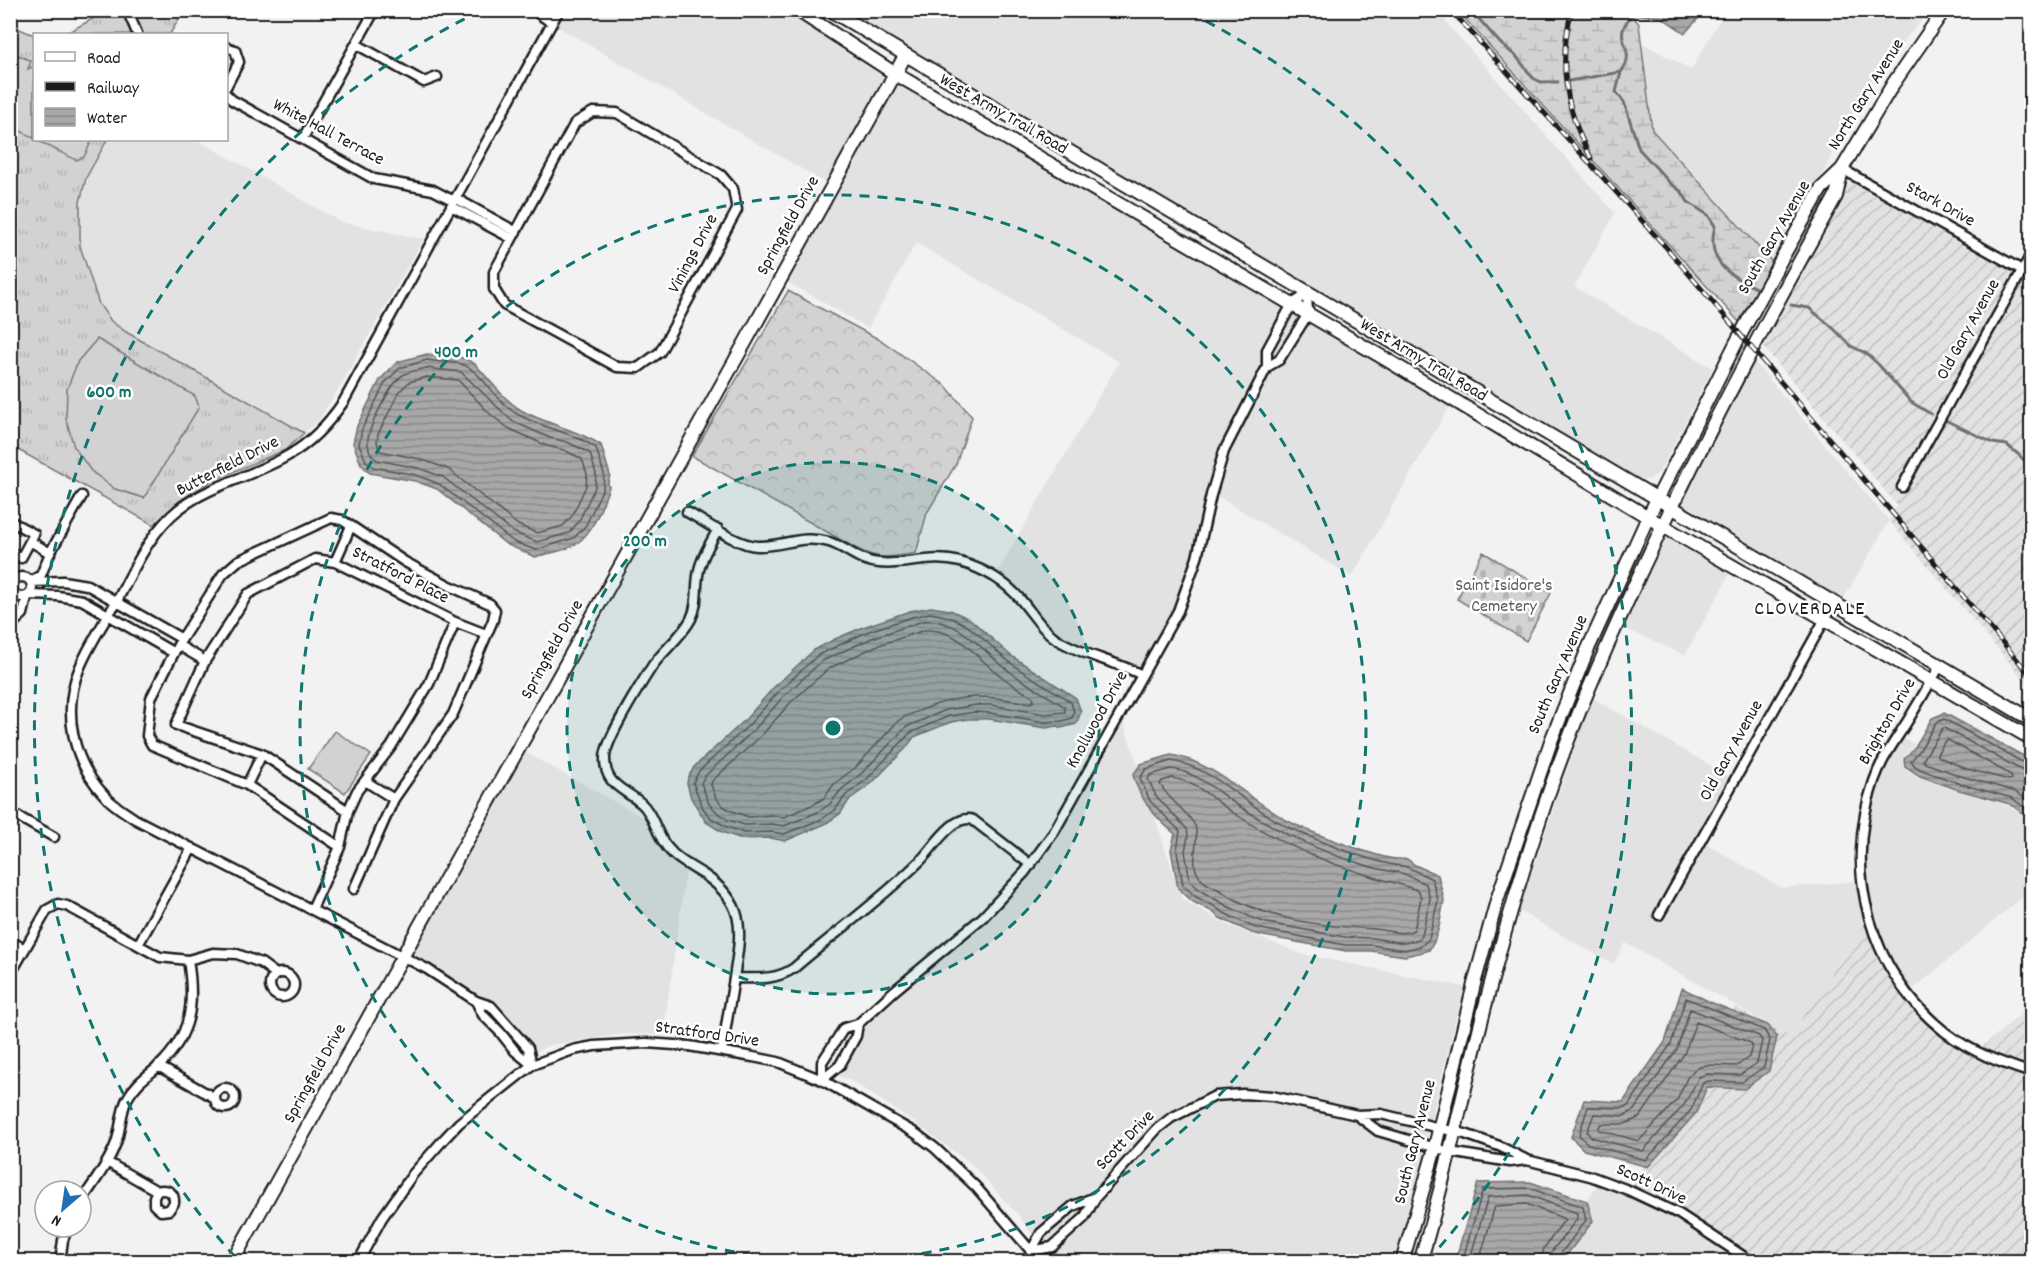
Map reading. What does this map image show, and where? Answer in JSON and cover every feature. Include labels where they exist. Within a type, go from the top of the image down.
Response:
[{"type":"main road","name":"West Army Trail Road","points":[[797,10],[894,73],[1292,304],[1663,526],[2031,739]]},
{"type":"main road","name":"West Army Trail Road","points":[[830,10],[2031,720]]},
{"type":"main road","name":"North Gary Avenue","points":[[1842,169],[1893,84],[1944,10]]},
{"type":"main road","name":"Springfield Drive","points":[[232,1262],[905,56]]},
{"type":"main road","name":"South Gary Avenue","points":[[1402,1262],[1435,1147],[1491,923],[1510,860],[1551,741],[1587,651],[1648,517],[1736,343],[1821,189],[1842,169]]},
{"type":"main road","name":"South Gary Avenue","points":[[1420,1262],[1506,927],[1542,813],[1574,729],[1617,625],[1672,506],[1758,338],[1836,196],[1842,169]]},
{"type":"main road","points":[[1491,923],[1506,927]]},
{"type":"street","points":[[127,10],[137,33]]},
{"type":"street","points":[[303,138],[375,10]]},
{"type":"street","points":[[533,10],[552,23]]},
{"type":"street","name":"Butterfield Drive","points":[[532,1065],[515,1052],[483,1015],[476,1001],[427,969],[135,819],[115,806],[98,788],[76,753],[71,710],[75,682],[86,655],[154,536],[180,509],[195,498],[288,456],[317,434],[333,417],[344,401],[558,10]]},
{"type":"street","points":[[356,44],[424,82],[437,77]]},
{"type":"street","points":[[228,48],[235,51],[239,57],[238,65],[228,83]]},
{"type":"street","name":"White Hall Terrace","points":[[228,96],[374,178],[433,190],[454,202]]},
{"type":"street","name":"Vinings Drive","points":[[593,112],[617,113],[721,175],[733,189],[737,210],[660,352],[638,368],[617,367],[504,305],[494,289],[494,272],[513,235],[575,123],[593,112]]},
{"type":"street","name":"Stark Drive","points":[[1842,169],[2022,270]]},
{"type":"street","points":[[454,202],[513,235]]},
{"type":"street","name":"Old Gary Avenue","points":[[1902,487],[2031,253]]},
{"type":"street","points":[[1307,294],[1308,314]]},
{"type":"street","name":"Knollwood Drive","points":[[822,1080],[822,1062],[844,1028],[858,1024],[983,917],[1016,884],[1054,832],[1183,600],[1197,558],[1210,495],[1224,451],[1267,367],[1267,350],[1292,304],[1307,294]]},
{"type":"street","name":"Knollwood Drive","points":[[1267,367],[1279,360],[1308,314]]},
{"type":"street","points":[[31,582],[41,575],[50,553],[82,496]]},
{"type":"street","points":[[687,512],[738,540],[754,546],[814,539],[831,542],[860,558],[876,563],[894,564],[932,559],[958,561],[970,565],[1005,584],[1056,639],[1142,675]]},
{"type":"street","points":[[340,847],[247,785],[152,745],[147,736],[151,698],[178,646],[223,574],[238,561],[332,518],[342,520],[405,562],[490,604],[495,610],[453,714],[394,800],[354,889]]},
{"type":"street","points":[[10,521],[34,534],[21,558],[10,552]]},
{"type":"street","points":[[335,562],[351,526]]},
{"type":"street","points":[[718,529],[703,557],[699,571],[696,605],[691,619],[654,665],[610,739],[605,754],[606,769],[610,779],[619,789],[648,810],[666,847],[717,885],[728,895],[734,907],[739,924],[740,941],[722,1051]]},
{"type":"street","points":[[30,541],[50,553]]},
{"type":"street","name":"Stratford Place","points":[[312,909],[340,847],[348,811],[357,791],[391,747],[429,684],[455,622],[335,562],[315,559],[248,594],[205,662],[176,725],[262,754],[348,811]]},
{"type":"street","points":[[10,626],[23,614],[28,596],[33,588],[26,577],[19,577],[12,585],[14,594],[20,598],[28,596],[58,596],[82,600],[109,615],[178,646]]},
{"type":"street","points":[[31,582],[63,581],[87,585],[205,662]]},
{"type":"street","name":"Old Gary Avenue","points":[[1659,915],[1834,603]]},
{"type":"street","points":[[455,622],[486,634]]},
{"type":"street","name":"Brighton Drive","points":[[1940,666],[1885,755],[1873,782],[1861,838],[1860,870],[1864,899],[1870,923],[1892,971],[1924,1013],[1946,1033],[1966,1046],[1993,1060],[2031,1073]]},
{"type":"street","points":[[247,785],[262,754]]},
{"type":"street","points":[[365,781],[394,800]]},
{"type":"street","points":[[10,812],[54,837]]},
{"type":"street","points":[[734,978],[770,979],[784,975],[921,860],[952,826],[962,819],[973,820],[1031,865]]},
{"type":"street","points":[[138,945],[192,848]]},
{"type":"street","points":[[10,975],[46,912],[55,905],[67,906],[160,957],[188,960],[213,953],[237,954],[261,963],[276,974]]},
{"type":"street","points":[[10,941],[25,949]]},
{"type":"street","points":[[93,1184],[107,1162],[121,1127],[126,1101],[140,1081],[173,1051],[182,1036],[190,1013],[193,989],[188,960]]},
{"type":"street","name":"Knollwood Drive","points":[[822,1080],[840,1065],[856,1036],[858,1024]]},
{"type":"street","name":"Stratford Drive","points":[[358,1262],[370,1237],[413,1174],[459,1123],[532,1065],[573,1050],[594,1046],[646,1043],[690,1046],[777,1062],[822,1080],[915,1133],[935,1148],[976,1187],[1037,1262]]},
{"type":"street","points":[[158,1066],[215,1098]]},
{"type":"street","name":"Scott Drive","points":[[1030,1251],[1052,1247],[1084,1218],[1096,1197],[1157,1129],[1183,1111],[1215,1096],[1259,1094],[1357,1115],[1381,1114],[1440,1127],[1499,1146],[1527,1160],[1590,1176],[1648,1199],[1688,1220],[1752,1262]]},
{"type":"street","name":"Scott Drive","points":[[1357,1115],[1378,1131],[1450,1152],[1510,1162],[1527,1160]]},
{"type":"street","points":[[107,1162],[158,1191]]},
{"type":"street","name":"Scott Drive","points":[[1030,1251],[1041,1233],[1072,1206],[1096,1197]]},
{"type":"street","points":[[60,1262],[63,1239]]},
{"type":"shaded area","points":[[563,11],[789,11],[891,73],[829,185],[555,25]]},
{"type":"shaded area","points":[[844,11],[1436,11],[1615,213],[1574,287],[1713,368],[1659,473],[1648,480],[1633,478],[1137,187]]},
{"type":"shaded area","points":[[1725,11],[1929,11],[1883,66],[1872,83],[1838,140],[1820,180],[1773,263],[1652,130],[1641,42],[1691,70]]},
{"type":"shaded area","points":[[897,78],[1451,403],[1352,577],[1214,494],[1238,434],[1230,429],[1213,473],[1188,576],[1177,602],[1139,669],[1080,647],[1057,635],[996,574],[1119,362],[916,243],[868,328],[784,280]]},
{"type":"shaded area","points":[[106,141],[200,141],[341,222],[423,239],[341,385],[318,421],[304,433],[126,332],[111,321],[99,304],[80,246],[80,202],[86,178]]},
{"type":"shaded area","points":[[1850,182],[2024,276],[2031,264],[2031,688],[1889,521],[1897,505],[1761,344]]},
{"type":"shaded area","points":[[1752,359],[1889,521],[1842,601],[1680,507]]},
{"type":"shaded area","points":[[1667,534],[1732,570],[1685,655],[1623,628]]},
{"type":"shaded area","points":[[1591,697],[1732,778],[1703,842],[1782,888],[1859,881],[1865,922],[1790,1036],[1625,943],[1613,964],[1519,911]]},
{"type":"shaded area","points":[[1122,718],[1182,899],[1230,926],[1302,954],[1464,987],[1428,1131],[1425,1163],[1397,1261],[1051,1261],[1019,1216],[970,1163],[914,1122],[853,1082],[828,1071],[847,1037],[996,908],[1036,865],[1067,818]]},
{"type":"shaded area","points":[[1901,737],[1914,744],[1902,760],[1907,770],[1959,791],[2009,806],[2032,823],[2031,890],[1910,992],[1883,948],[1872,919],[1866,891],[1864,864],[1865,830],[1878,779],[1888,756]]},
{"type":"shaded area","points":[[521,750],[646,819],[664,853],[686,872],[663,1035],[624,1034],[549,1045],[527,1057],[478,998],[406,955]]},
{"type":"shaded area","points":[[1865,922],[1887,972],[1910,1002],[1944,1037],[1973,1055],[2031,1005],[2031,1261],[1758,1261],[1631,1188],[1736,1007],[1790,1036]]},
{"type":"shaded area","points":[[1598,1184],[1666,1210],[1748,1262],[1540,1262]]},
{"type":"green space","points":[[107,11],[192,11],[182,14],[171,33],[67,33]]},
{"type":"green space","points":[[1458,11],[1629,11],[1639,24],[1652,130],[1773,263],[1740,323]]},
{"type":"green space","points":[[10,25],[33,35],[33,141],[106,141],[86,178],[80,202],[80,246],[99,304],[111,321],[126,332],[304,433],[285,450],[211,481],[179,501],[154,525],[11,446]]},
{"type":"green space","points":[[10,51],[31,61],[28,69],[33,66],[33,137],[11,126]]},
{"type":"green space","points":[[38,141],[92,141],[84,157],[76,160]]},
{"type":"green space","points":[[788,291],[882,341],[946,386],[972,417],[956,464],[927,513],[916,553],[879,557],[864,552],[692,456]]},
{"type":"green space","points":[[97,339],[195,396],[199,407],[144,498],[115,489],[91,471],[74,447],[66,419],[67,389],[78,361]]},
{"type":"green space","name":"Saint Isidore's Cemetery","points":[[1483,552],[1551,593],[1526,641],[1457,599]]},
{"type":"green space","points":[[335,731],[371,755],[345,793],[308,769]]},
{"type":"water","points":[[1631,10],[1705,11],[1685,33],[1661,17],[1632,14]]},
{"type":"water","points":[[427,354],[466,359],[475,364],[502,395],[521,410],[581,434],[601,445],[610,475],[609,487],[593,526],[576,544],[562,551],[535,557],[506,544],[437,489],[415,481],[370,473],[361,464],[353,443],[357,426],[380,380],[397,362]]},
{"type":"water","points":[[931,607],[950,610],[970,619],[1010,655],[1076,698],[1081,712],[1076,724],[1061,728],[1057,726],[1046,728],[989,719],[951,722],[914,737],[871,784],[850,799],[840,814],[825,824],[785,841],[771,838],[742,839],[722,832],[706,822],[691,798],[688,778],[694,767],[745,720],[774,687],[814,650],[835,639],[910,611]]},
{"type":"water","points":[[1944,713],[2031,760],[2031,820],[2010,804],[1920,776],[1905,766],[1904,759],[1915,747],[1932,718]]},
{"type":"water","points":[[1171,755],[1203,765],[1298,826],[1376,855],[1407,859],[1438,875],[1444,900],[1439,927],[1429,950],[1405,956],[1371,951],[1346,951],[1264,936],[1220,918],[1193,902],[1178,888],[1171,850],[1175,834],[1149,808],[1133,775],[1141,764]]},
{"type":"water","points":[[1682,988],[1768,1025],[1777,1037],[1769,1071],[1744,1089],[1707,1087],[1696,1113],[1648,1167],[1584,1150],[1571,1137],[1584,1100],[1623,1102],[1665,1042]]},
{"type":"water","points":[[1530,1182],[1587,1201],[1593,1221],[1562,1261],[1455,1261],[1478,1183]]},
{"type":"waterway","points":[[1471,10],[1500,43],[1517,57],[1533,78],[1541,82],[1558,82]]},
{"type":"waterway","points":[[1569,81],[1621,72],[1627,59],[1623,32],[1635,10]]},
{"type":"waterway","points":[[1621,72],[1616,92],[1624,102],[1639,149],[1670,183],[1682,192],[1688,202],[1708,215],[1715,226],[1714,250],[1722,267],[1760,290]]},
{"type":"waterway","points":[[1791,305],[1809,308],[1851,346],[1867,354],[1878,364],[1911,402],[1931,414]]},
{"type":"waterway","points":[[1945,420],[1993,443],[2007,445],[2032,468]]},
{"type":"railway","points":[[1451,10],[1665,246],[2032,677]]},
{"type":"railway","points":[[1572,10],[1565,49],[1566,86],[1575,123],[1591,158]]},
{"type":"district","name":"CLOVERDALE","points":[[1810,610]]}]
